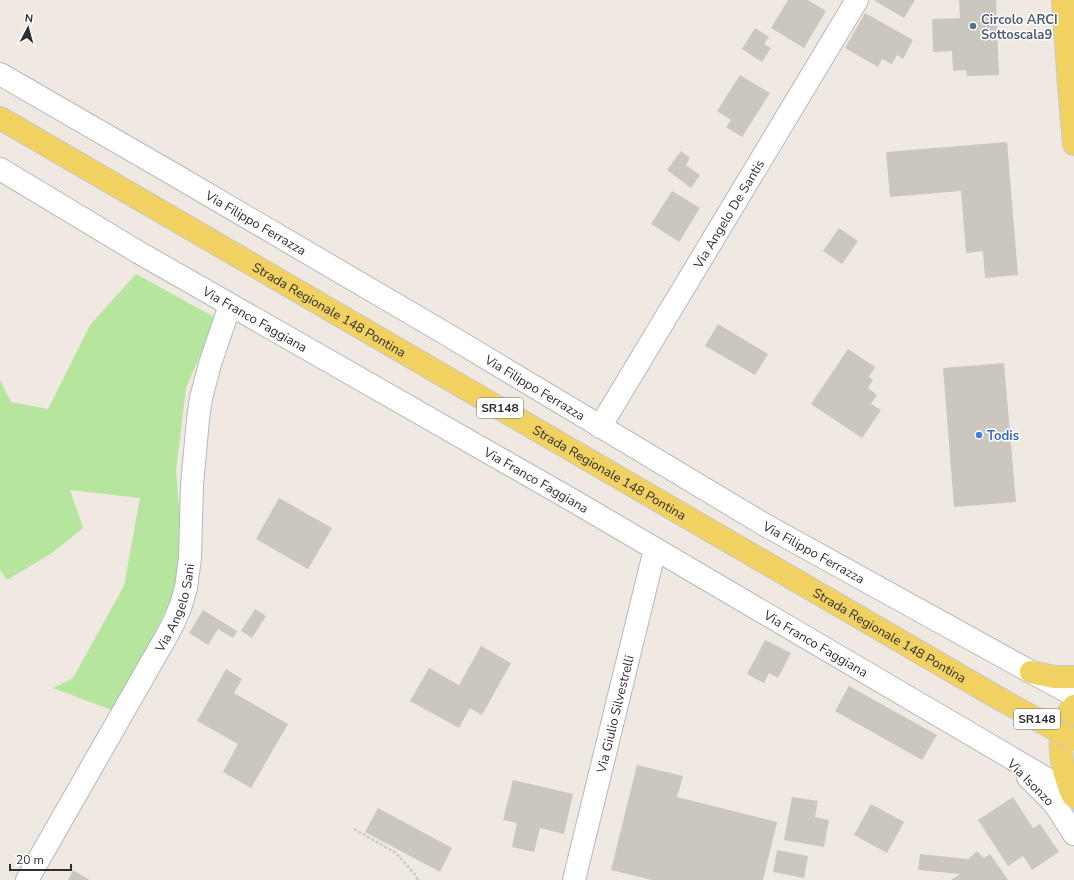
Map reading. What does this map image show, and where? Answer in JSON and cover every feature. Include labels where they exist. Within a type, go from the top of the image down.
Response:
[{"type":"main road","points":[[1063,0],[1071,86],[1074,144]]},
{"type":"main road","name":"Strada Regionale 148 Pontina","points":[[0,118],[1000,699],[1074,740]]},
{"type":"main road","points":[[1031,672],[1054,677],[1074,678]]},
{"type":"main road","name":"Via Isonzo","points":[[1072,795],[1063,769],[1061,742],[1064,720],[1074,706]]},
{"type":"street","name":"Via Angelo De Santis","points":[[600,427],[857,0]]},
{"type":"street","name":"Via Filippo Ferrazza","points":[[0,74],[448,335],[765,525],[1074,695]]},
{"type":"street","name":"Via Franco Faggiana","points":[[0,169],[106,234],[230,306],[566,496],[1072,795]]},
{"type":"street","name":"Via Angelo Sani","points":[[27,880],[166,637],[181,605],[186,588],[190,558],[193,464],[199,412],[210,364],[230,306]]},
{"type":"street","name":"Via Giulio Silvestrelli","points":[[574,880],[655,549]]},
{"type":"street","name":"Via Isonzo","points":[[999,752],[1020,769],[1047,796],[1056,806],[1074,834]]},
{"type":"path","points":[[354,829],[396,853],[418,880]]},
{"type":"green space","points":[[136,274],[216,318],[186,388],[176,471],[183,552],[173,595],[117,712],[53,688],[73,678],[124,586],[140,498],[70,490],[83,528],[52,553],[7,580],[0,570],[0,380],[11,402],[48,409],[90,325]]},
{"type":"building","points":[[788,0],[808,0],[826,11],[804,48],[771,28]]},
{"type":"building","points":[[915,0],[904,18],[875,1]]},
{"type":"building","points":[[959,0],[996,0],[999,75],[967,76],[966,70],[953,71],[952,51],[933,52],[932,19],[960,18]]},
{"type":"building","points":[[865,13],[913,40],[903,59],[897,55],[892,64],[882,59],[878,67],[845,48]]},
{"type":"building","points":[[755,28],[769,37],[764,44],[771,48],[762,62],[742,49]]},
{"type":"building","points":[[740,75],[770,93],[742,137],[726,127],[731,120],[717,111]]},
{"type":"building","points":[[1007,142],[1018,275],[985,278],[983,251],[966,253],[961,191],[890,197],[886,152]]},
{"type":"building","points":[[681,151],[690,158],[686,165],[700,175],[691,188],[667,170]]},
{"type":"building","points":[[672,191],[700,208],[679,242],[651,224]]},
{"type":"building","points":[[839,228],[858,241],[842,264],[823,251]]},
{"type":"building","points":[[718,324],[768,354],[755,375],[705,346]]},
{"type":"building","points":[[848,349],[875,367],[869,377],[873,380],[868,388],[877,395],[871,404],[881,410],[862,438],[811,404]]},
{"type":"building","name":"Todis","points":[[1004,363],[1016,502],[954,507],[943,368]]},
{"type":"building","points":[[279,498],[332,528],[308,569],[256,539]]},
{"type":"building","points":[[255,609],[266,616],[252,638],[241,631]]},
{"type":"building","points":[[203,610],[237,631],[233,638],[218,629],[208,645],[189,633]]},
{"type":"building","points":[[765,640],[791,653],[778,678],[769,673],[764,683],[747,674]]},
{"type":"building","points":[[481,646],[511,663],[482,715],[470,708],[459,728],[410,701],[429,668],[459,685]]},
{"type":"building","points":[[226,669],[242,679],[234,693],[288,724],[251,788],[223,772],[238,744],[197,721]]},
{"type":"building","points":[[849,686],[937,735],[922,760],[835,711]]},
{"type":"building","points":[[637,765],[683,776],[677,797],[777,822],[763,880],[652,880],[611,870]]},
{"type":"building","points":[[513,780],[573,794],[564,834],[540,828],[534,852],[512,847],[517,823],[503,820]]},
{"type":"building","points":[[792,797],[818,801],[815,817],[829,820],[824,847],[784,840]]},
{"type":"building","points":[[1013,797],[1033,828],[1040,824],[1059,852],[1032,870],[1023,856],[1008,866],[978,820]]},
{"type":"building","points":[[871,804],[904,822],[887,853],[854,835]]},
{"type":"building","points":[[378,808],[452,848],[440,872],[365,832]]},
{"type":"building","points":[[777,850],[808,856],[804,878],[773,872]]},
{"type":"building","points":[[977,851],[984,858],[990,854],[1008,880],[951,880],[960,874],[918,870],[920,854],[968,859]]},
{"type":"building","points":[[73,870],[90,880],[68,880]]},
{"type":"place","name":"Circolo ARCI Sottoscala9","points":[[973,26]]},
{"type":"place","name":"Todis","points":[[979,435]]}]
